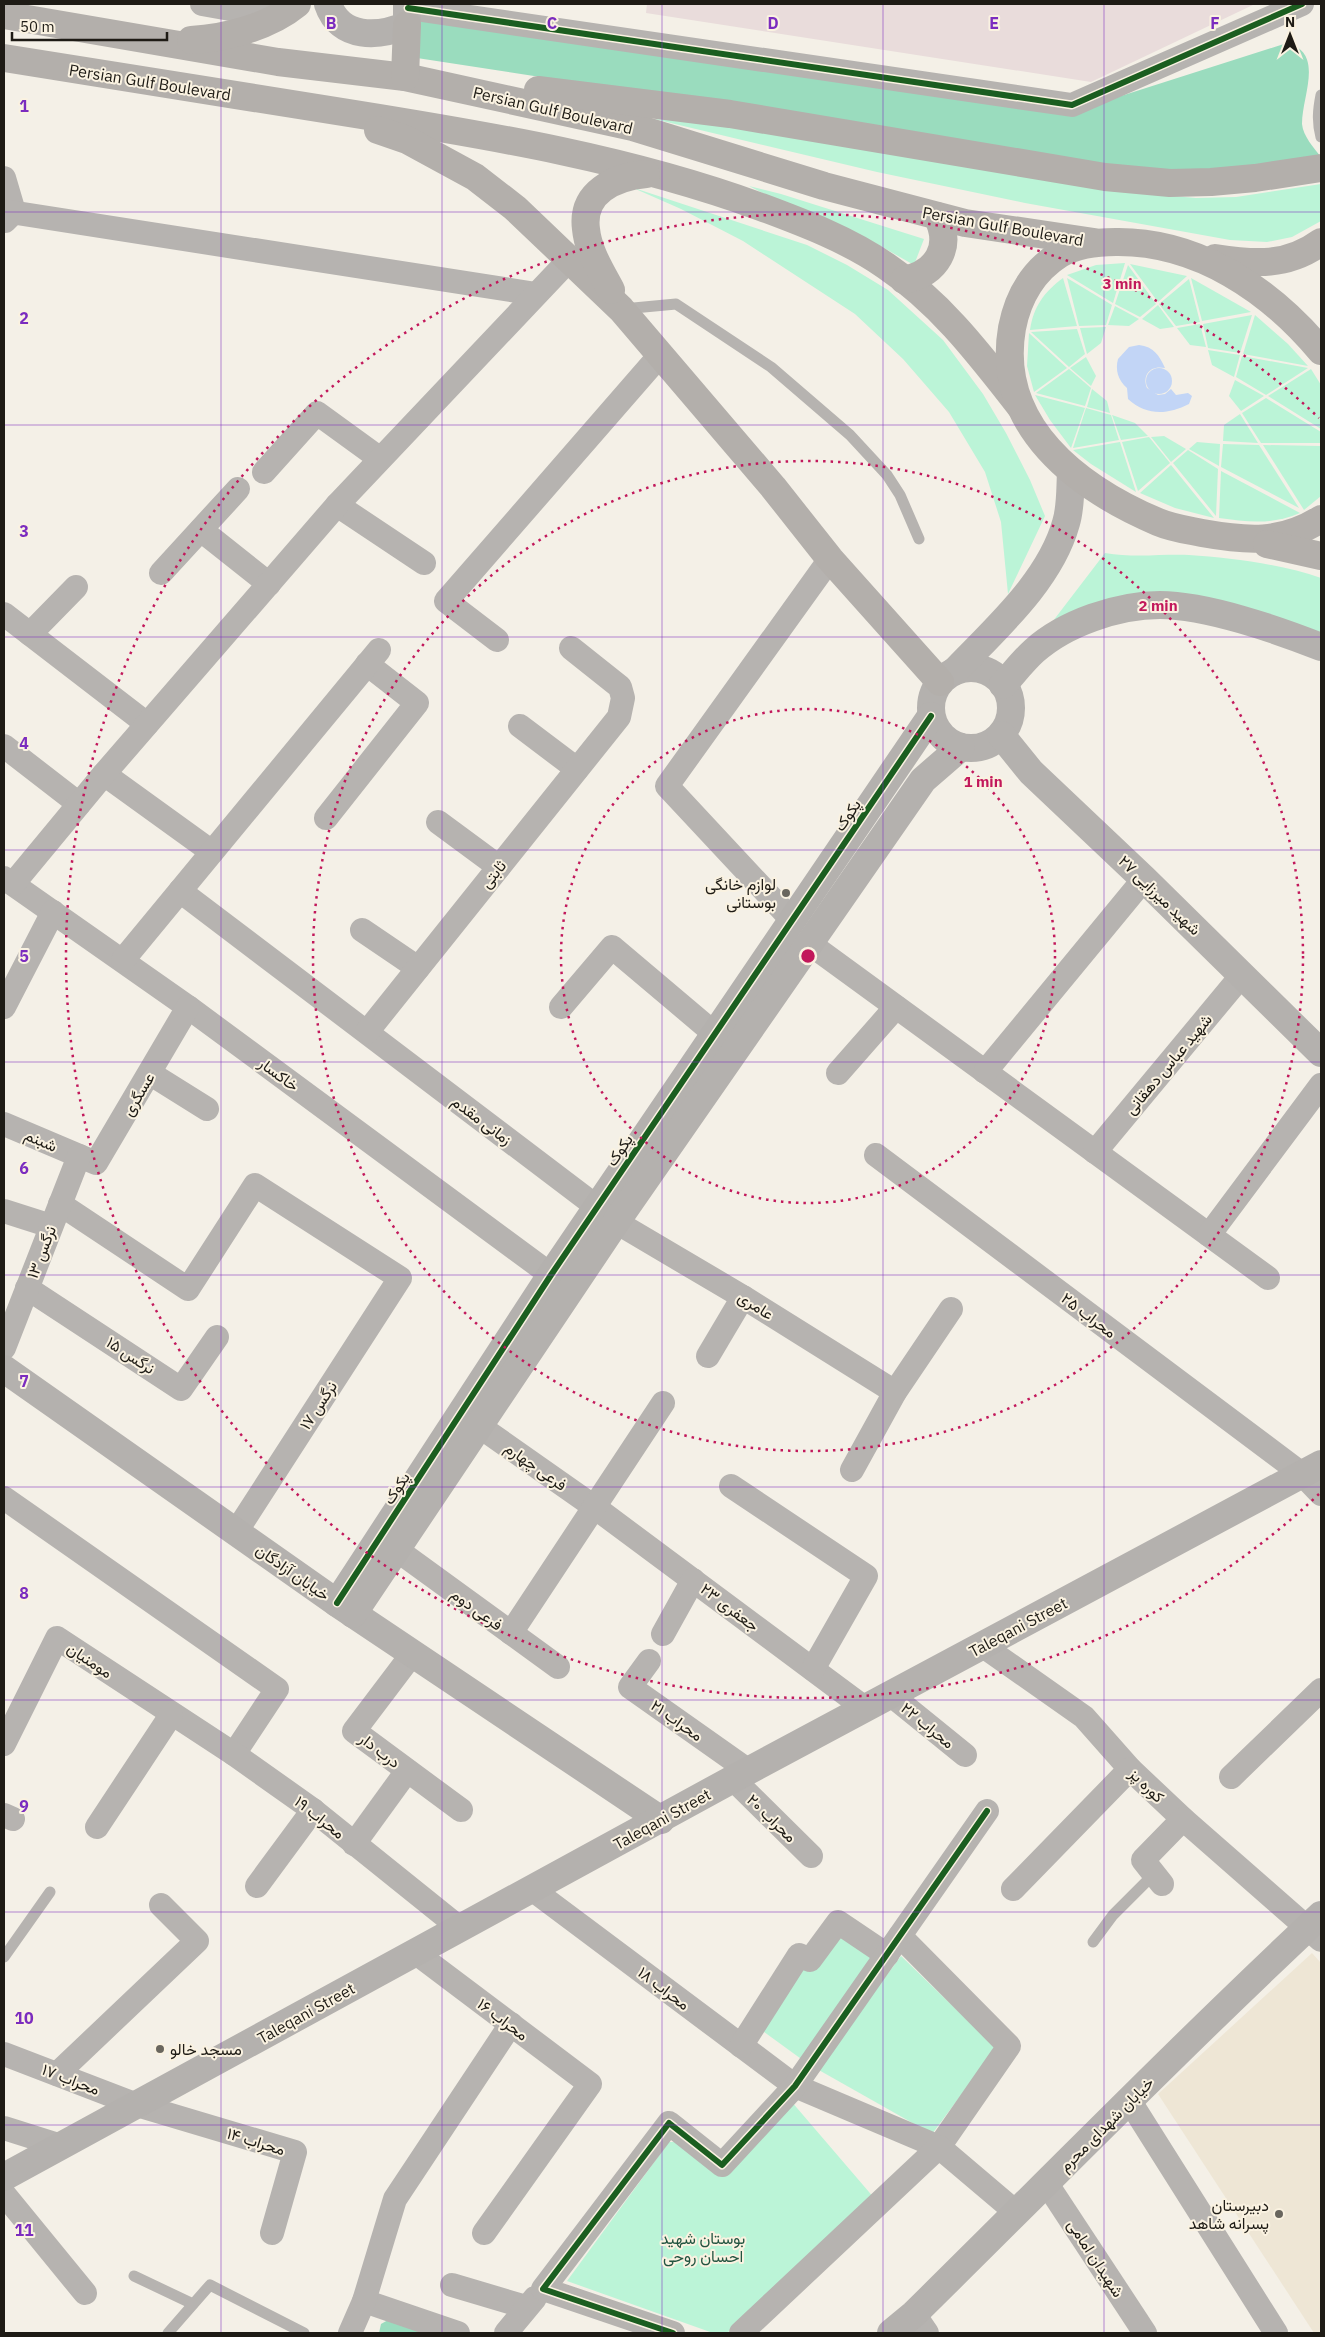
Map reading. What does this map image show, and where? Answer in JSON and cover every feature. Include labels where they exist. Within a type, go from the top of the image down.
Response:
[{"type":"highway","points":[[144,40],[193,40],[217,36],[256,26],[286,10]]},
{"type":"highway","points":[[408,12],[405,76],[606,98],[720,113],[1105,177],[1170,183],[1210,182],[1255,178],[1321,168]]},
{"type":"highway","name":"Persian Gulf Boulevard","points":[[4,15],[278,62],[405,76],[633,127],[824,186],[965,223],[1094,242]]},
{"type":"highway","name":"Persian Gulf Boulevard","points":[[4,58],[463,131],[655,173],[717,192],[815,228],[886,265],[939,308],[1020,406]]},
{"type":"highway","points":[[270,101],[398,137],[475,177],[515,208],[621,309],[661,354],[830,559],[947,677]]},
{"type":"highway","points":[[621,309],[593,255],[585,228],[587,213],[590,201],[609,183],[631,175],[655,173]]},
{"type":"highway","points":[[904,280],[924,273],[939,257],[944,236],[937,216]]},
{"type":"highway","points":[[1321,242],[1280,261],[1252,264],[1128,242],[1094,242],[1061,253],[1038,272],[1021,294],[1010,338],[1010,370],[1020,406],[1031,428],[1049,452],[1071,473],[1131,511],[1167,526],[1321,556]]},
{"type":"highway","points":[[1190,254],[1222,268],[1268,298],[1303,329],[1321,351]]},
{"type":"highway","points":[[1250,541],[1294,533],[1321,518]]},
{"type":"street","points":[[202,4],[286,10]]},
{"type":"street","points":[[328,4],[331,12],[346,27],[370,35],[391,32],[408,12],[1072,105],[1302,4]]},
{"type":"street","points":[[4,178],[7,215],[536,294]]},
{"type":"street","points":[[8,881],[79,804],[379,458],[570,259]]},
{"type":"street","points":[[497,640],[446,601],[661,354]]},
{"type":"street","points":[[264,472],[318,413],[379,458]]},
{"type":"street","points":[[947,677],[972,668],[990,673],[1003,685],[1010,701],[1010,719],[1001,735],[986,745],[969,749],[951,744],[938,732],[931,716],[932,698],[947,677],[1017,606],[1046,570],[1066,522],[1071,473]]},
{"type":"street","points":[[161,573],[238,489]]},
{"type":"street","points":[[338,505],[424,563]]},
{"type":"street","points":[[201,530],[269,584]]},
{"type":"street","points":[[792,920],[667,786],[830,559]]},
{"type":"street","points":[[30,634],[76,587]]},
{"type":"street","points":[[1003,685],[1034,650],[1078,623],[1112,612],[1160,605],[1211,612],[1298,638],[1321,647]]},
{"type":"street","points":[[4,614],[148,724]]},
{"type":"street","name":"ثابتی","points":[[367,1032],[619,717],[623,698],[620,687],[571,648]]},
{"type":"street","points":[[123,960],[373,657],[417,703],[326,818]]},
{"type":"street","name":"پکوک","points":[[652,1148],[715,1034],[931,716]]},
{"type":"street","points":[[520,726],[577,769]]},
{"type":"street","name":"شهید میرزایی ۲۷","points":[[1001,735],[1030,772],[1144,879],[1321,1054]]},
{"type":"street","points":[[4,746],[79,804]]},
{"type":"street","name":"پکوک","points":[[345,1609],[397,1550],[479,1426],[606,1215],[652,1148],[810,944],[923,780],[961,747]]},
{"type":"street","points":[[104,774],[212,852]]},
{"type":"street","points":[[438,822],[499,867]]},
{"type":"street","points":[[985,1072],[1144,879]]},
{"type":"street","name":"خاکسار","points":[[8,881],[123,960],[551,1275]]},
{"type":"street","name":"زمانی مقدم","points":[[180,891],[606,1215]]},
{"type":"street","points":[[4,1007],[53,912]]},
{"type":"street","points":[[362,930],[418,968]]},
{"type":"street","points":[[810,944],[1268,1278]]},
{"type":"street","points":[[561,1007],[612,947],[715,1034]]},
{"type":"street","name":"شهید عباس دهقانی","points":[[1094,1152],[1242,975]]},
{"type":"street","points":[[838,1073],[896,1007]]},
{"type":"street","name":"عسگری","points":[[79,1156],[96,1163],[151,1074],[188,1008]]},
{"type":"street","points":[[151,1074],[208,1109]]},
{"type":"street","points":[[1209,1235],[1321,1085]]},
{"type":"street","name":"شبنم","points":[[4,1124],[79,1156]]},
{"type":"street","name":"محراب ۲۵","points":[[876,1155],[1312,1469],[1321,1494]]},
{"type":"street","name":"نرگس ۱۳","points":[[4,1348],[79,1156]]},
{"type":"street","name":"نرگس ۱۷","points":[[56,1215],[188,1289],[255,1186],[400,1278],[236,1532]]},
{"type":"street","points":[[4,1211],[56,1215]]},
{"type":"street","name":"پکوک","points":[[345,1609],[551,1275],[606,1215]]},
{"type":"street","name":"عامری","points":[[606,1215],[743,1297],[894,1392]]},
{"type":"street","name":"نرگس ۱۵","points":[[27,1288],[182,1388],[217,1337]]},
{"type":"street","points":[[708,1356],[743,1297]]},
{"type":"street","points":[[852,1470],[894,1392],[951,1309]]},
{"type":"street","name":"خیابان آزادگان","points":[[4,1369],[345,1609],[661,1820]]},
{"type":"street","points":[[511,1633],[593,1506],[663,1403]]},
{"type":"street","name":"فرعی چهارم","points":[[479,1426],[593,1506]]},
{"type":"street","name":"Taleqani Street","points":[[4,2177],[741,1775],[1312,1469]]},
{"type":"street","points":[[731,1486],[866,1576],[813,1669]]},
{"type":"street","points":[[4,1498],[278,1689],[234,1754]]},
{"type":"street","name":"جعفری ۲۳","points":[[593,1506],[866,1708]]},
{"type":"street","name":"فرعی دوم","points":[[397,1550],[558,1667]]},
{"type":"street","points":[[663,1634],[693,1580]]},
{"type":"street","name":"مومنیان","points":[[4,1744],[58,1638],[172,1715]]},
{"type":"street","name":"کوره پز","points":[[983,1646],[1084,1717],[1130,1769],[1214,1848],[1317,1927]]},
{"type":"street","name":"درب دار","points":[[413,1653],[354,1731],[461,1810]]},
{"type":"street","name":"محراب ۲۱","points":[[649,1661],[630,1687],[741,1775]]},
{"type":"street","points":[[1231,1778],[1321,1690]]},
{"type":"street","name":"محراب ۲۲","points":[[891,1695],[964,1755]]},
{"type":"street","points":[[98,1826],[172,1715]]},
{"type":"street","name":"محراب ۱۹","points":[[172,1715],[234,1754],[313,1810],[461,1929]]},
{"type":"street","points":[[1012,1889],[1130,1769]]},
{"type":"street","points":[[354,1844],[408,1771]]},
{"type":"street","name":"محراب ۲۰","points":[[741,1775],[811,1856]]},
{"type":"street","points":[[257,1886],[313,1810]]},
{"type":"street","points":[[506,2333],[543,2289],[669,2123],[722,2165],[794,2086],[986,1811]]},
{"type":"street","points":[[1158,1879],[1142,1860],[1182,1819]]},
{"type":"street","name":"محراب ۱۸","points":[[533,1890],[794,2086],[938,2147],[1017,2213]]},
{"type":"street","points":[[58,2074],[198,1941],[161,1905]]},
{"type":"street","points":[[741,2046],[798,1955],[810,1960],[838,1922],[887,1955]]},
{"type":"street","name":"خیابان شهدای محرم","points":[[891,2333],[920,2324],[1017,2213],[1128,2100],[1317,1927]]},
{"type":"street","points":[[741,2333],[938,2147],[1009,2046],[900,1936]]},
{"type":"street","name":"محراب ۱۶","points":[[416,1953],[590,2084],[484,2233]]},
{"type":"street","points":[[350,2333],[364,2301],[396,2199],[511,2024]]},
{"type":"street","name":"محراب ۱۷","points":[[4,2054],[137,2105]]},
{"type":"street","points":[[1128,2100],[1276,2333]]},
{"type":"street","name":"محراب ۱۴","points":[[137,2105],[295,2152],[272,2233]]},
{"type":"street","points":[[4,2128],[62,2146]]},
{"type":"street","name":"شهیدان امامی","points":[[1047,2184],[1145,2333]]},
{"type":"street","points":[[4,2194],[85,2293]]},
{"type":"street","points":[[452,2285],[526,2307]]},
{"type":"street","points":[[543,2289],[673,2333]]},
{"type":"street","points":[[364,2301],[458,2333]]},
{"type":"lane","points":[[1321,95],[1318,111],[1318,127],[1321,137]]},
{"type":"lane","points":[[621,309],[676,304],[770,367],[850,435],[887,475],[900,495],[919,539]]},
{"type":"lane","points":[[1093,1942],[1113,1915],[1158,1879]]},
{"type":"lane","points":[[4,1957],[50,1892]]},
{"type":"lane","points":[[134,2276],[193,2304]]},
{"type":"lane","points":[[168,2333],[210,2285],[304,2333]]},
{"type":"shaded area","name":"دبیرستان پسرانه شاهد","points":[[1312,1953],[1321,1963],[1321,2333],[1314,2333],[1158,2094]]},
{"type":"green space","points":[[419,16],[1074,111],[1287,43],[1299,48],[1305,56],[1308,65],[1309,76],[1302,124],[1312,146],[1321,157],[1194,173],[1124,169],[1066,158],[417,58]]},
{"type":"green space","points":[[654,119],[703,122],[1129,192],[1196,198],[1236,197],[1321,184],[1321,221],[1292,237],[1267,242],[1230,240],[1025,203],[877,172]]},
{"type":"green space","points":[[749,186],[781,194],[924,239],[914,265],[861,235],[776,200]]},
{"type":"green space","points":[[631,187],[807,245],[847,265],[888,290],[943,340],[983,394],[1006,433],[1030,480],[1045,516],[1008,594],[1001,522],[985,472],[949,412],[903,359],[855,314],[743,241],[681,209]]},
{"type":"green space","points":[[1125,263],[1113,303],[1067,275],[1096,265]]},
{"type":"green space","points":[[1130,264],[1187,276],[1158,302]]},
{"type":"green space","points":[[1128,265],[1156,304],[1140,317],[1115,304]]},
{"type":"green space","points":[[1063,278],[1077,326],[1030,330],[1034,314],[1041,300]]},
{"type":"green space","points":[[1067,278],[1112,305],[1106,325],[1079,326]]},
{"type":"green space","points":[[1191,278],[1251,312],[1202,321]]},
{"type":"green space","points":[[1189,279],[1200,322],[1176,326],[1159,304]]},
{"type":"green space","points":[[1158,305],[1174,327],[1160,329],[1142,319]]},
{"type":"green space","points":[[1115,306],[1139,319],[1129,326],[1108,325]]},
{"type":"green space","points":[[1252,315],[1240,353],[1208,348],[1203,324]]},
{"type":"green space","points":[[1255,315],[1288,344],[1308,366],[1243,354]]},
{"type":"green space","points":[[1200,324],[1206,347],[1190,345],[1177,328]]},
{"type":"green space","points":[[1106,327],[1101,343],[1087,354],[1080,328]]},
{"type":"green space","points":[[1077,329],[1085,354],[1069,367],[1031,332]]},
{"type":"green space","points":[[1029,333],[1067,368],[1034,392],[1027,366]]},
{"type":"green space","points":[[1208,350],[1240,355],[1234,377],[1212,365]]},
{"type":"green space","points":[[1242,356],[1308,368],[1266,395],[1236,377]]},
{"type":"green space","points":[[1086,357],[1096,376],[1091,386],[1070,368]]},
{"type":"green space","points":[[1069,369],[1091,388],[1085,406],[1036,393]]},
{"type":"green space","points":[[1311,369],[1321,385],[1321,429],[1268,396]]},
{"type":"green space","points":[[1235,380],[1264,396],[1241,411],[1229,396]]},
{"type":"green space","points":[[1092,389],[1107,401],[1110,413],[1087,407]]},
{"type":"green space","points":[[1035,395],[1085,408],[1071,448],[1050,420]]},
{"type":"green space","points":[[1266,398],[1321,432],[1321,443],[1261,443],[1242,413]]},
{"type":"green space","points":[[1086,408],[1111,415],[1119,440],[1073,448]]},
{"type":"green space","points":[[1240,414],[1258,443],[1223,441],[1224,425]]},
{"type":"green space","points":[[1112,415],[1135,423],[1148,436],[1121,440]]},
{"type":"green space","points":[[1164,436],[1186,449],[1171,462],[1151,437]]},
{"type":"green space","points":[[1149,437],[1170,463],[1138,491],[1122,442]]},
{"type":"green space","points":[[1120,442],[1136,492],[1091,464],[1073,450]]},
{"type":"green space","points":[[1197,442],[1220,444],[1219,466],[1189,449]]},
{"type":"green space","points":[[1223,444],[1259,445],[1299,508],[1221,467]]},
{"type":"green space","points":[[1263,445],[1321,446],[1321,496],[1304,510]]},
{"type":"green space","points":[[1188,450],[1218,469],[1216,516],[1173,463]]},
{"type":"green space","points":[[1171,465],[1214,518],[1175,508],[1140,493]]},
{"type":"green space","points":[[1221,471],[1300,513],[1290,517],[1260,522],[1219,518]]},
{"type":"green space","points":[[1105,553],[1136,556],[1189,555],[1222,558],[1273,565],[1321,578],[1321,634],[1227,606],[1053,621]]},
{"type":"green space","points":[[839,1930],[873,1955],[804,2061],[760,2029],[800,1963]]},
{"type":"green space","points":[[901,1956],[996,2048],[932,2134],[817,2069]]},
{"type":"green space","name":"بوستان شهید احسان روحی","points":[[791,2101],[875,2199],[727,2333],[713,2333],[567,2281],[669,2142],[684,2142],[726,2173]]},
{"type":"green space","points":[[388,2320],[430,2333],[379,2333],[381,2324]]},
{"type":"water","points":[[1139,345],[1155,352],[1165,368],[1155,368],[1148,372],[1146,379],[1147,388],[1158,395],[1165,394],[1171,389],[1176,395],[1188,393],[1192,396],[1189,404],[1165,412],[1157,412],[1135,405],[1128,399],[1127,388],[1121,382],[1118,375],[1117,363],[1118,359],[1129,347]]},
{"type":"water","points":[[1159,368],[1168,372],[1172,381],[1168,390],[1159,394],[1150,390],[1146,381],[1150,372]]},
{"type":"building","points":[[647,4],[1255,4],[1091,82],[646,13]]},
{"type":"cycle path","points":[[408,8],[1072,105],[1302,4]]},
{"type":"cycle path","points":[[337,1603],[551,1275],[931,716]]},
{"type":"cycle path","points":[[673,2333],[543,2289],[669,2123],[722,2165],[795,2086],[987,1811]]},
{"type":"place","name":"لوازم خانگی بوستانی","points":[[786,893]]},
{"type":"place","name":"مسجد خالو","points":[[160,2049]]},
{"type":"place","name":"دبیرستان پسرانه شاهد","points":[[1279,2214]]}]
